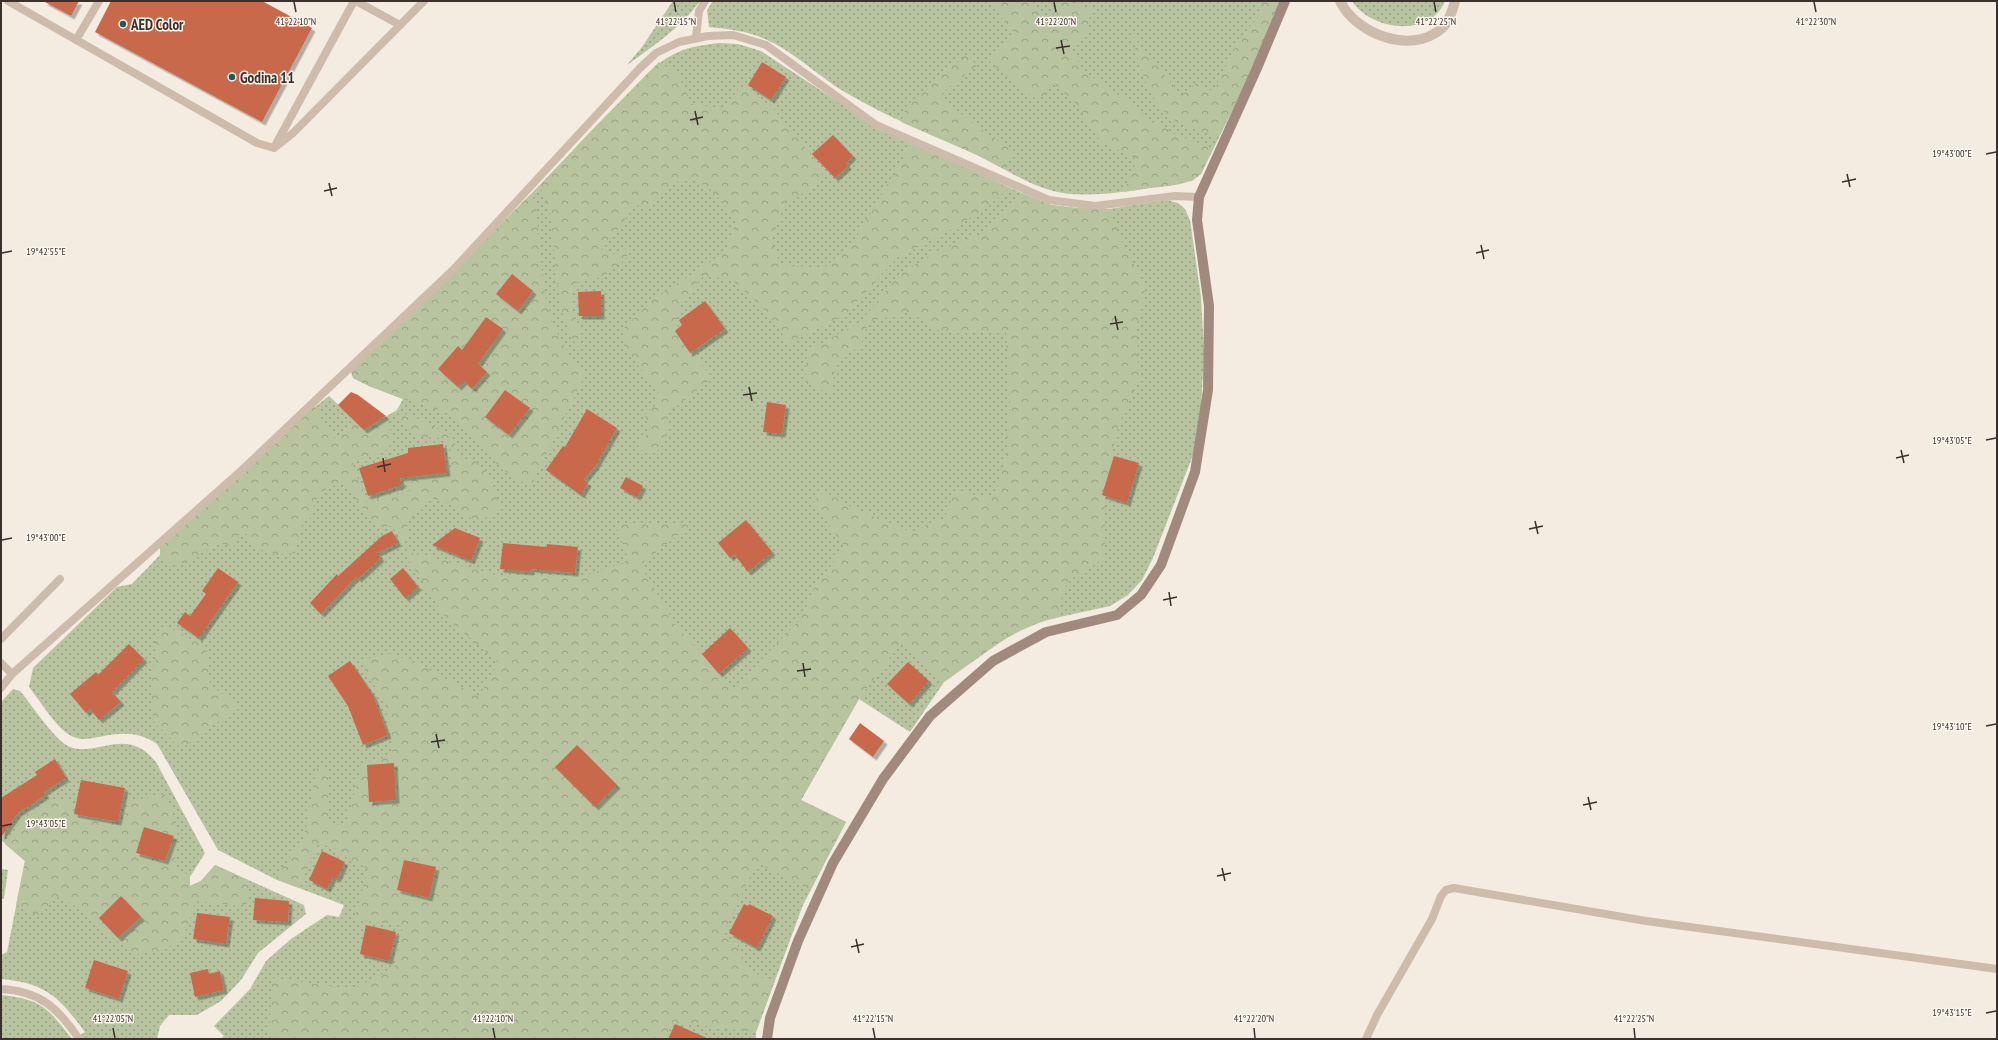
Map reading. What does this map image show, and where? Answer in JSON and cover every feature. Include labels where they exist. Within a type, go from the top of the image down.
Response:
[{"type":"street","points":[[767,1039],[770,1018],[798,941],[833,863],[884,779],[930,716],[993,661],[1046,632],[1117,615],[1141,596],[1161,565],[1195,472],[1208,390],[1209,306],[1197,220],[1199,197],[1260,62],[1285,1]]},
{"type":"street","points":[[1340,1],[1344,8],[1354,18],[1381,37],[1395,40],[1408,40],[1433,35],[1443,28],[1455,1]]},
{"type":"lane","points":[[8,1],[257,142],[274,148]]},
{"type":"lane","points":[[76,40],[98,1]]},
{"type":"lane","points":[[274,148],[355,1],[400,25]]},
{"type":"lane","points":[[274,148],[293,133],[424,1]]},
{"type":"lane","points":[[696,38],[699,11],[706,1]]},
{"type":"lane","points":[[1,688],[12,674],[242,470],[453,270],[645,63],[656,53],[679,42],[696,38],[733,35],[766,45],[876,125],[1049,200],[1095,206],[1174,196],[1199,197]]},
{"type":"lane","points":[[1,639],[60,579]]},
{"type":"lane","points":[[1,663],[12,674]]},
{"type":"lane","points":[[1366,1039],[1377,1015],[1432,919],[1441,896],[1446,890],[1454,888],[1646,921],[1997,969]]},
{"type":"lane","points":[[1,989],[18,990],[48,1002],[69,1024],[79,1039]]},
{"type":"green space","points":[[673,1],[700,1],[684,20],[657,44],[627,65],[642,47]]},
{"type":"green space","points":[[713,1],[1283,1],[1280,14],[1201,174],[1181,184],[1110,193],[1074,194],[1053,191],[1033,184],[977,155],[892,117],[833,85],[785,50],[765,39],[745,32],[709,27],[707,10]]},
{"type":"green space","points":[[988,1],[1032,1],[1042,22],[1054,13],[1054,1],[1065,1],[1091,9],[1087,32],[1071,50],[1085,72],[1129,102],[1151,120],[1175,134],[1213,148],[1201,174],[1192,181],[1124,192],[1137,159],[1101,142],[1076,104],[1054,83],[1038,101],[989,61],[1015,34]]},
{"type":"green space","points":[[1258,1],[1283,1],[1280,14],[1219,136],[1191,128],[1175,121],[1158,104],[1151,93],[1138,58],[1132,35],[1181,95],[1198,82],[1213,92],[1240,40],[1261,15]]},
{"type":"green space","points":[[1352,1],[1445,1],[1438,13],[1427,21],[1414,25],[1400,26],[1386,24],[1373,19],[1361,11]]},
{"type":"green space","points":[[719,43],[738,44],[761,51],[875,126],[1010,188],[1051,205],[1076,208],[1109,209],[1166,200],[1178,203],[1185,209],[1190,220],[1201,297],[1204,353],[1201,407],[1193,455],[1153,558],[1142,580],[1128,595],[1110,606],[1037,622],[1016,631],[944,682],[910,732],[859,699],[801,800],[846,822],[803,905],[756,1032],[756,1039],[221,1039],[224,1036],[214,1026],[250,989],[266,961],[291,939],[327,915],[339,917],[344,905],[275,879],[218,850],[157,744],[144,737],[129,734],[113,734],[80,739],[68,734],[52,718],[29,687],[33,668],[117,587],[132,584],[160,555],[160,545],[304,406],[315,407],[329,396],[364,429],[397,410],[403,399],[353,378],[647,74],[664,60],[680,51],[697,46]]},
{"type":"green space","points":[[967,54],[977,66],[950,86],[940,98],[984,131],[1014,151],[1004,169],[977,155],[901,122],[907,105]]},
{"type":"green space","points":[[659,62],[678,75],[692,104],[723,109],[741,86],[772,107],[824,171],[813,189],[786,201],[771,241],[781,265],[824,268],[854,241],[912,143],[1010,188],[985,209],[942,235],[897,258],[846,314],[789,343],[763,308],[731,279],[703,276],[682,302],[676,323],[696,358],[713,378],[668,413],[666,440],[656,453],[643,452],[637,444],[652,430],[644,415],[656,405],[658,391],[624,347],[622,330],[655,297],[702,268],[726,250],[737,219],[712,191],[692,178],[672,184],[643,210],[636,204],[616,232],[599,248],[610,255],[627,249],[627,258],[602,277],[575,283],[571,306],[581,331],[580,349],[571,336],[560,304],[549,213],[542,190],[539,187],[589,133]]},
{"type":"green space","points":[[1021,193],[1051,205],[1076,208],[1109,209],[1122,241],[1146,288],[1137,326],[1139,380],[1119,424],[1105,501],[1105,558],[1068,581],[1056,618],[1025,629],[997,644],[944,682],[902,642],[859,699],[801,800],[846,822],[810,890],[757,863],[722,935],[737,943],[744,965],[765,979],[775,980],[756,1032],[673,1022],[664,1039],[273,1039],[269,1033],[272,978],[352,989],[394,968],[403,925],[354,920],[368,869],[319,842],[299,888],[275,879],[304,838],[317,767],[328,767],[329,825],[346,824],[362,764],[393,755],[385,704],[360,661],[388,653],[416,663],[479,696],[498,662],[445,617],[404,553],[417,553],[496,575],[582,576],[629,561],[616,525],[692,524],[640,565],[677,627],[734,689],[801,618],[817,583],[845,548],[813,502],[824,491],[853,508],[911,532],[945,518],[954,491],[994,498],[1006,456],[1010,402],[1006,333],[937,330],[910,312],[868,322],[861,346],[837,360],[831,394],[805,383],[807,351],[860,322],[900,274],[937,251],[981,234]]},
{"type":"green space","points":[[531,194],[536,203],[543,282],[550,313],[561,341],[585,375],[531,486],[503,470],[448,413],[403,399],[369,386],[353,378],[351,372]]},
{"type":"green space","points":[[304,406],[315,407],[330,433],[336,440],[356,422],[364,429],[382,418],[395,437],[386,451],[352,462],[366,502],[410,491],[406,479],[453,472],[450,446],[440,438],[413,436],[398,419],[399,411],[451,434],[461,459],[475,459],[491,478],[501,512],[481,519],[465,517],[457,506],[432,498],[407,523],[408,541],[399,542],[393,526],[376,526],[343,482],[325,490],[318,497],[313,516],[303,523],[295,553],[277,555],[253,547],[247,534],[238,534],[234,547],[217,543],[189,562],[173,565],[160,555],[160,545]]},
{"type":"green space","points":[[167,626],[206,647],[210,684],[236,705],[222,719],[181,749],[153,721],[151,673],[156,659],[155,641]]},
{"type":"green space","points":[[13,689],[20,691],[56,736],[68,746],[79,749],[89,749],[122,744],[134,745],[145,751],[156,762],[205,853],[190,877],[190,886],[201,881],[215,865],[304,905],[306,914],[258,953],[241,980],[221,1001],[197,1015],[169,1015],[160,1026],[157,1039],[73,1039],[85,1032],[59,1001],[40,988],[16,981],[1,979],[1,955],[7,952],[25,861],[1,840],[1,702]]},
{"type":"green space","points":[[165,794],[178,828],[174,865],[190,877],[190,886],[201,881],[215,865],[250,881],[246,907],[196,901],[183,939],[164,950],[134,955],[61,895],[38,915],[16,905],[25,861],[5,844],[25,815],[52,800],[71,800],[71,813],[122,823],[129,801]]},
{"type":"green space","points":[[1,869],[8,870],[4,899],[1,898]]},
{"type":"green space","points":[[1,995],[26,999],[42,1007],[50,1013],[72,1039],[1,1039]]},
{"type":"building","points":[[43,1],[79,1],[71,16]]},
{"type":"building","name":"Godina 11","points":[[111,1],[262,1],[312,28],[262,122],[95,32]]},
{"type":"building","points":[[762,62],[786,77],[771,100],[748,85]]},
{"type":"building","points":[[833,135],[853,156],[846,163],[848,166],[835,178],[812,154]]},
{"type":"building","points":[[512,274],[533,291],[518,311],[496,294]]},
{"type":"building","points":[[601,291],[601,316],[579,316],[578,292]]},
{"type":"building","points":[[705,301],[725,329],[690,353],[675,331],[682,325],[679,320]]},
{"type":"building","points":[[486,317],[503,329],[478,364],[487,372],[472,389],[464,381],[458,387],[438,369],[458,346],[462,350]]},
{"type":"building","points":[[505,390],[530,408],[509,435],[485,417]]},
{"type":"building","points":[[351,392],[358,395],[386,416],[364,430],[338,405]]},
{"type":"building","points":[[767,402],[786,405],[782,434],[763,432]]},
{"type":"building","points":[[587,409],[617,428],[596,465],[584,480],[588,483],[581,495],[546,470],[563,446],[565,447]]},
{"type":"building","points":[[443,444],[447,473],[400,478],[402,485],[368,496],[359,468],[408,453],[408,448]]},
{"type":"building","points":[[1114,456],[1139,463],[1127,503],[1102,495]]},
{"type":"building","points":[[626,477],[643,486],[637,497],[620,488]]},
{"type":"building","points":[[746,520],[772,552],[748,572],[734,554],[730,558],[718,543]]},
{"type":"building","points":[[455,528],[480,538],[471,561],[432,545]]},
{"type":"building","points":[[392,531],[398,543],[377,553],[381,558],[358,579],[356,577],[321,614],[310,603],[337,574],[338,576],[382,536]]},
{"type":"building","points":[[503,543],[547,547],[547,544],[578,547],[575,573],[531,569],[530,572],[500,569]]},
{"type":"building","points":[[218,568],[238,582],[199,638],[177,623],[185,612],[190,616],[206,594],[202,591]]},
{"type":"building","points":[[403,568],[418,587],[405,598],[390,579]]},
{"type":"building","points":[[730,628],[748,648],[719,674],[702,654]]},
{"type":"building","points":[[129,644],[144,659],[112,692],[121,702],[99,720],[90,709],[86,713],[70,694],[96,672],[98,675]]},
{"type":"building","points":[[350,661],[373,695],[388,735],[363,745],[348,706],[328,676]]},
{"type":"building","points":[[908,662],[929,681],[909,704],[887,684]]},
{"type":"building","points":[[860,723],[884,741],[873,757],[849,739]]},
{"type":"building","points":[[577,745],[617,785],[595,807],[555,767]]},
{"type":"building","points":[[55,759],[66,778],[44,792],[46,795],[18,813],[1,837],[1,798],[37,775],[35,772]]},
{"type":"building","points":[[394,763],[396,800],[369,802],[367,765]]},
{"type":"building","points":[[81,780],[125,788],[118,822],[74,814]]},
{"type":"building","points":[[144,827],[174,836],[165,861],[136,853]]},
{"type":"building","points":[[322,851],[345,862],[337,879],[333,877],[327,889],[309,880]]},
{"type":"building","points":[[404,860],[436,867],[429,898],[397,890]]},
{"type":"building","points":[[121,896],[141,917],[118,938],[99,918]]},
{"type":"building","points":[[255,898],[289,901],[288,922],[253,920]]},
{"type":"building","points":[[744,904],[748,906],[749,904],[773,916],[757,948],[729,933]]},
{"type":"building","points":[[197,913],[230,917],[226,944],[193,939]]},
{"type":"building","points":[[366,925],[396,932],[389,961],[360,954]]},
{"type":"building","points":[[94,960],[128,971],[119,999],[85,988]]},
{"type":"building","points":[[208,969],[209,974],[220,971],[224,990],[195,997],[190,973]]},
{"type":"building","points":[[675,1024],[709,1039],[668,1039]]},
{"type":"place","name":"AED Color","points":[[123,24]]},
{"type":"place","name":"Godina 11","points":[[232,77]]}]
